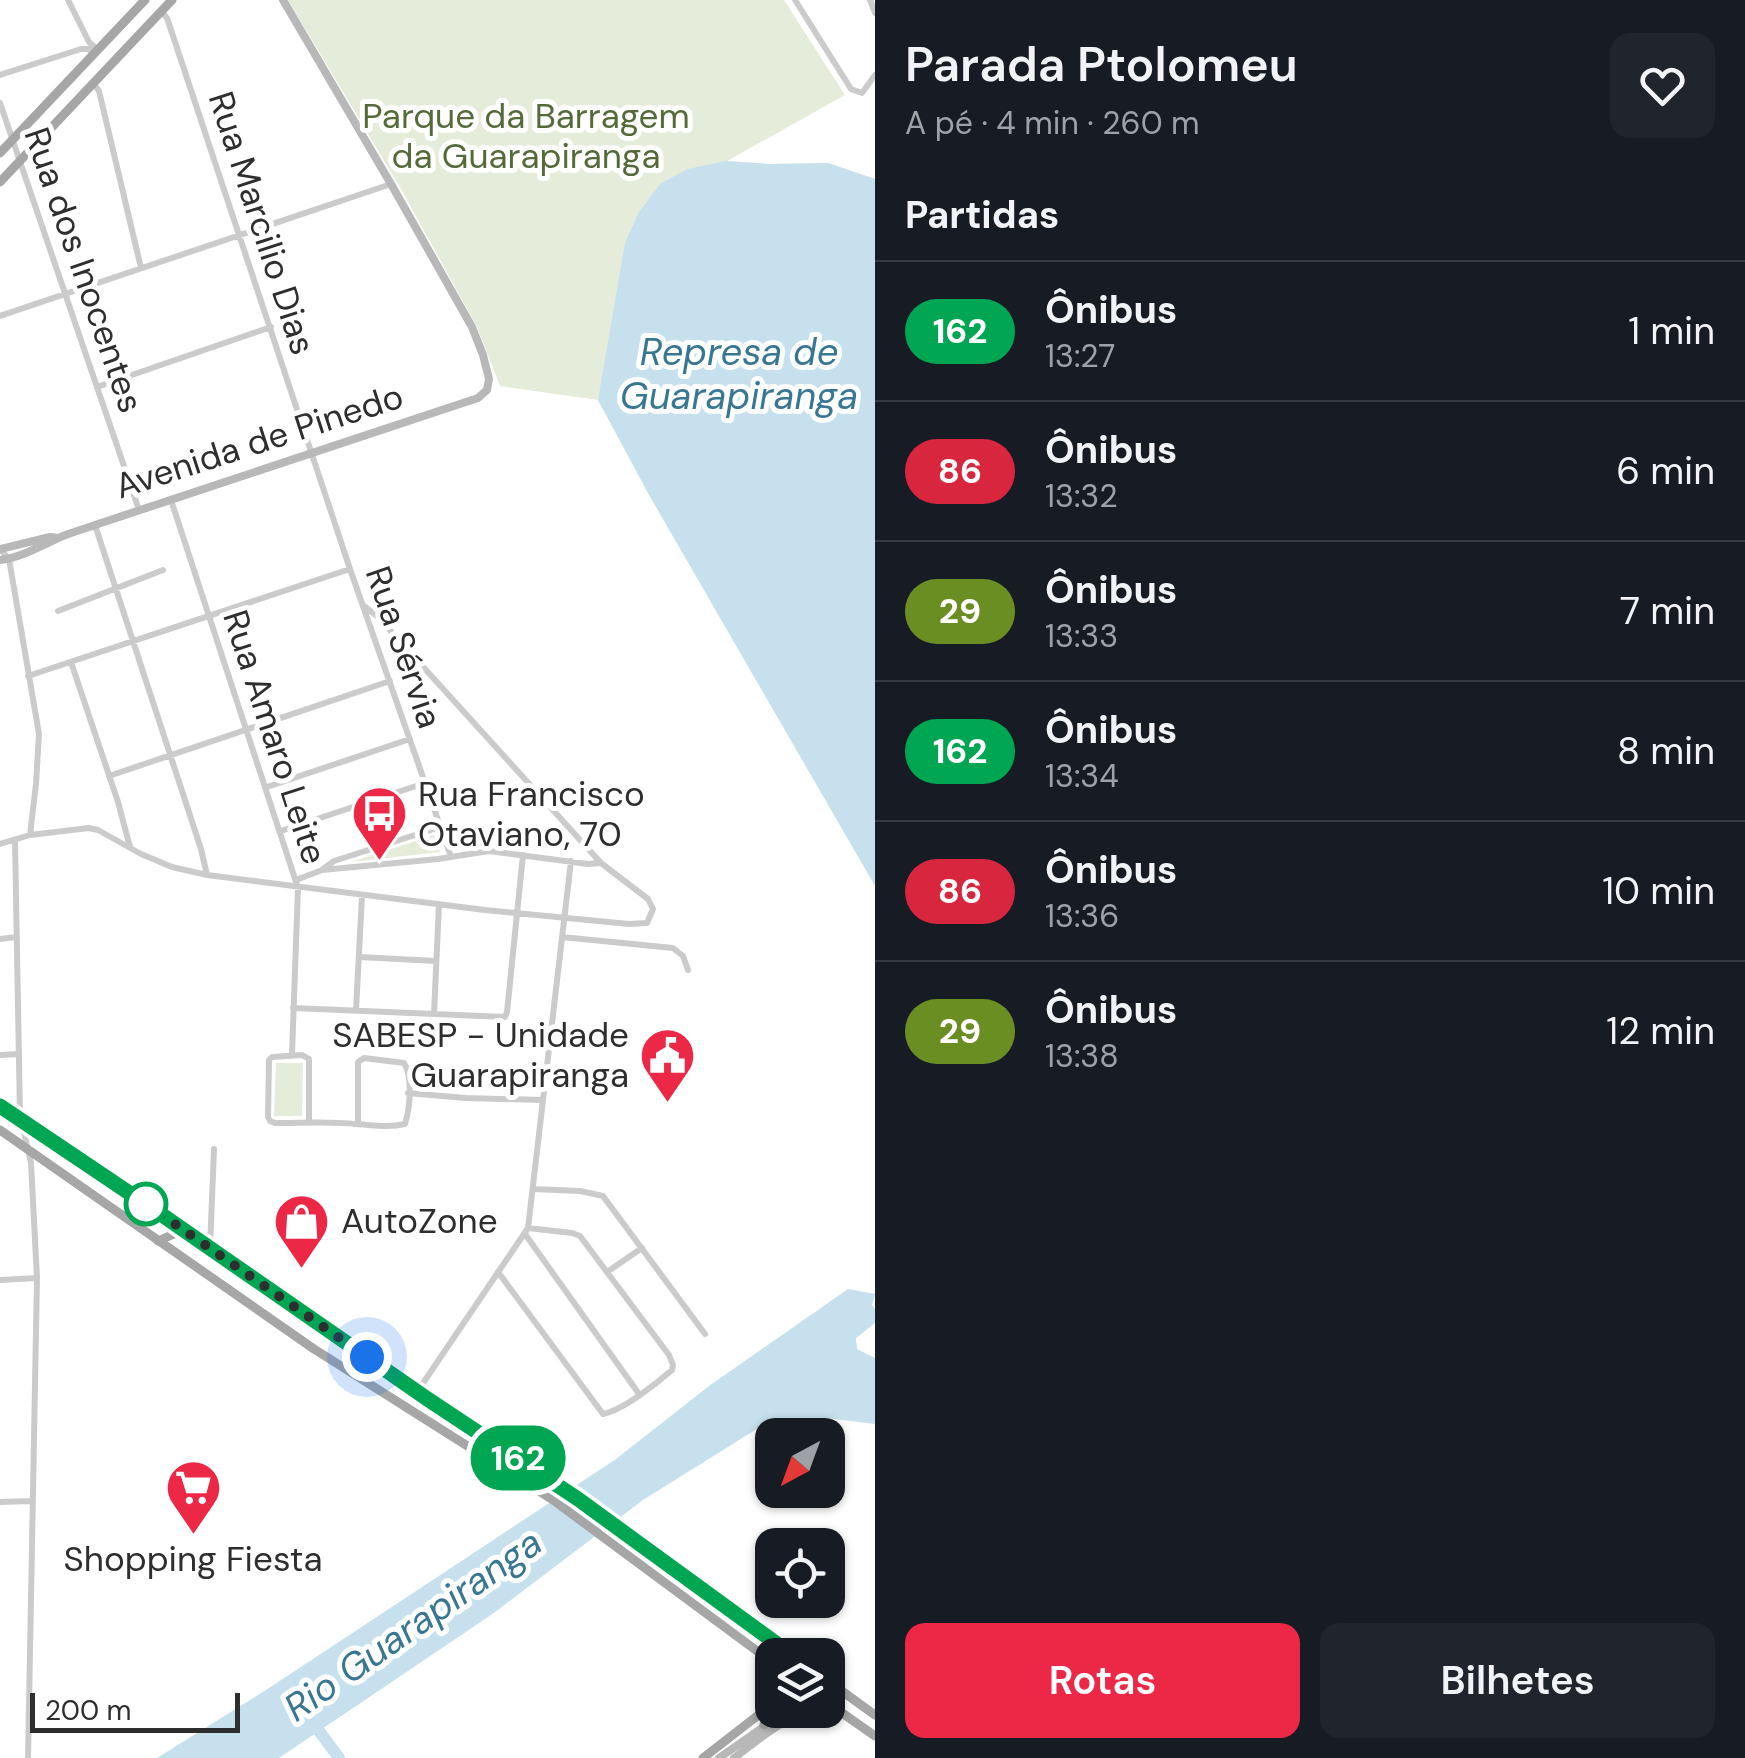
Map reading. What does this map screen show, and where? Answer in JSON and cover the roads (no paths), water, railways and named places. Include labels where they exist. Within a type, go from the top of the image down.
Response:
[{"type":"main road","points":[[0,153],[145,0]]},
{"type":"main road","points":[[0,182],[172,0]]},
{"type":"main road","points":[[0,1106],[631,1536],[764,1638]]},
{"type":"main road","points":[[0,1130],[382,1393],[515,1474],[755,1649]]},
{"type":"main road","points":[[158,1242],[183,1230]]},
{"type":"main road","points":[[382,1393],[408,1400],[417,1392]]},
{"type":"main road","points":[[845,1694],[875,1715]]},
{"type":"main road","points":[[845,1716],[875,1736]]},
{"type":"main road","points":[[703,1758],[755,1717]]},
{"type":"street","points":[[68,0],[96,52]]},
{"type":"street","points":[[0,316],[392,184],[282,0]]},
{"type":"street","points":[[796,0],[851,89],[862,93],[875,75]]},
{"type":"street","points":[[870,0],[875,13]]},
{"type":"street","name":"Rua Marcilio Dias","points":[[162,11],[312,454]]},
{"type":"street","points":[[0,75],[81,49],[96,52]]},
{"type":"street","points":[[93,83],[141,268]]},
{"type":"street","name":"Rua dos Inocentes","points":[[0,103],[139,510]]},
{"type":"street","name":"Avenida de Pinedo","points":[[5,560],[94,525],[478,398],[489,379],[483,354],[472,327],[392,184]]},
{"type":"street","points":[[97,387],[271,327]]},
{"type":"street","name":"Rua Sérvia","points":[[312,454],[451,857]]},
{"type":"street","name":"Rua Amaro Leite","points":[[171,500],[297,884],[292,1054]]},
{"type":"street","points":[[94,525],[207,875]]},
{"type":"street","name":"Avenida de Pinedo","points":[[0,549],[58,538]]},
{"type":"street","points":[[0,549],[39,734],[30,835]]},
{"type":"street","points":[[28,676],[350,569]]},
{"type":"street","points":[[58,611],[163,570]]},
{"type":"street","points":[[0,844],[30,835],[90,828],[172,867],[207,875],[517,913],[640,924],[650,921],[653,910],[648,899],[601,863],[364,606]]},
{"type":"street","points":[[71,662],[130,847]]},
{"type":"street","points":[[109,776],[390,681]]},
{"type":"street","points":[[267,787],[410,739]]},
{"type":"street","points":[[281,831],[425,783]]},
{"type":"street","points":[[297,884],[334,861],[440,827]]},
{"type":"street","points":[[16,841],[20,1120],[29,1152],[36,1278],[28,1758]]},
{"type":"street","points":[[322,870],[489,851],[601,863]]},
{"type":"street","points":[[294,1008],[503,1018],[507,1012],[523,855]]},
{"type":"street","points":[[417,1392],[527,1231],[571,861]]},
{"type":"street","points":[[356,1010],[362,896]]},
{"type":"street","points":[[434,1014],[439,904]]},
{"type":"street","points":[[562,937],[673,948],[688,970]]},
{"type":"street","points":[[0,939],[17,938]]},
{"type":"street","points":[[359,957],[436,961]]},
{"type":"street","points":[[0,1055],[19,1054]]},
{"type":"street","points":[[309,1123],[310,1062],[306,1056],[292,1054],[269,1060],[270,1121],[309,1123],[358,1124],[376,1126],[405,1124],[408,1069],[404,1063],[364,1058],[358,1062],[358,1124]]},
{"type":"street","points":[[408,1092],[543,1100]]},
{"type":"street","points":[[210,1250],[214,1149]]},
{"type":"street","points":[[533,1188],[602,1195],[704,1334]]},
{"type":"street","points":[[498,1272],[603,1414],[672,1370],[669,1355],[580,1236],[527,1231]]},
{"type":"street","points":[[527,1231],[639,1394]]},
{"type":"street","points":[[607,1272],[642,1248]]},
{"type":"street","points":[[0,1280],[36,1278]]},
{"type":"street","points":[[0,1502],[31,1501]]},
{"type":"street","points":[[720,1758],[760,1728]]},
{"type":"street","points":[[734,1758],[777,1728]]},
{"type":"water","name":"Represa de Guarapiranga","points":[[725,161],[828,163],[875,179],[875,886],[598,400],[625,243],[639,212],[661,183],[688,169]]},
{"type":"water","name":"Rio Guarapiranga","points":[[848,1289],[875,1294],[875,1323],[856,1338],[857,1349],[875,1358],[875,1424],[845,1418],[755,1418],[755,1430],[643,1500],[491,1615],[279,1758],[157,1758],[616,1459],[709,1386]]},
{"type":"waterway","name":"Rio Guarapiranga","points":[[311,1720],[339,1758]]},
{"type":"place","name":"Rua Francisco Otaviano, 70","points":[[379,863]]},
{"type":"place","name":"SABESP - Unidade Guarapiranga","points":[[668,1104]]},
{"type":"place","name":"AutoZone","points":[[302,1270]]},
{"type":"place","name":"Shopping Fiesta","points":[[193,1537]]},
{"type":"park label","name":"Parque da Barragem da Guarapiranga","points":[[526,136]]}]
